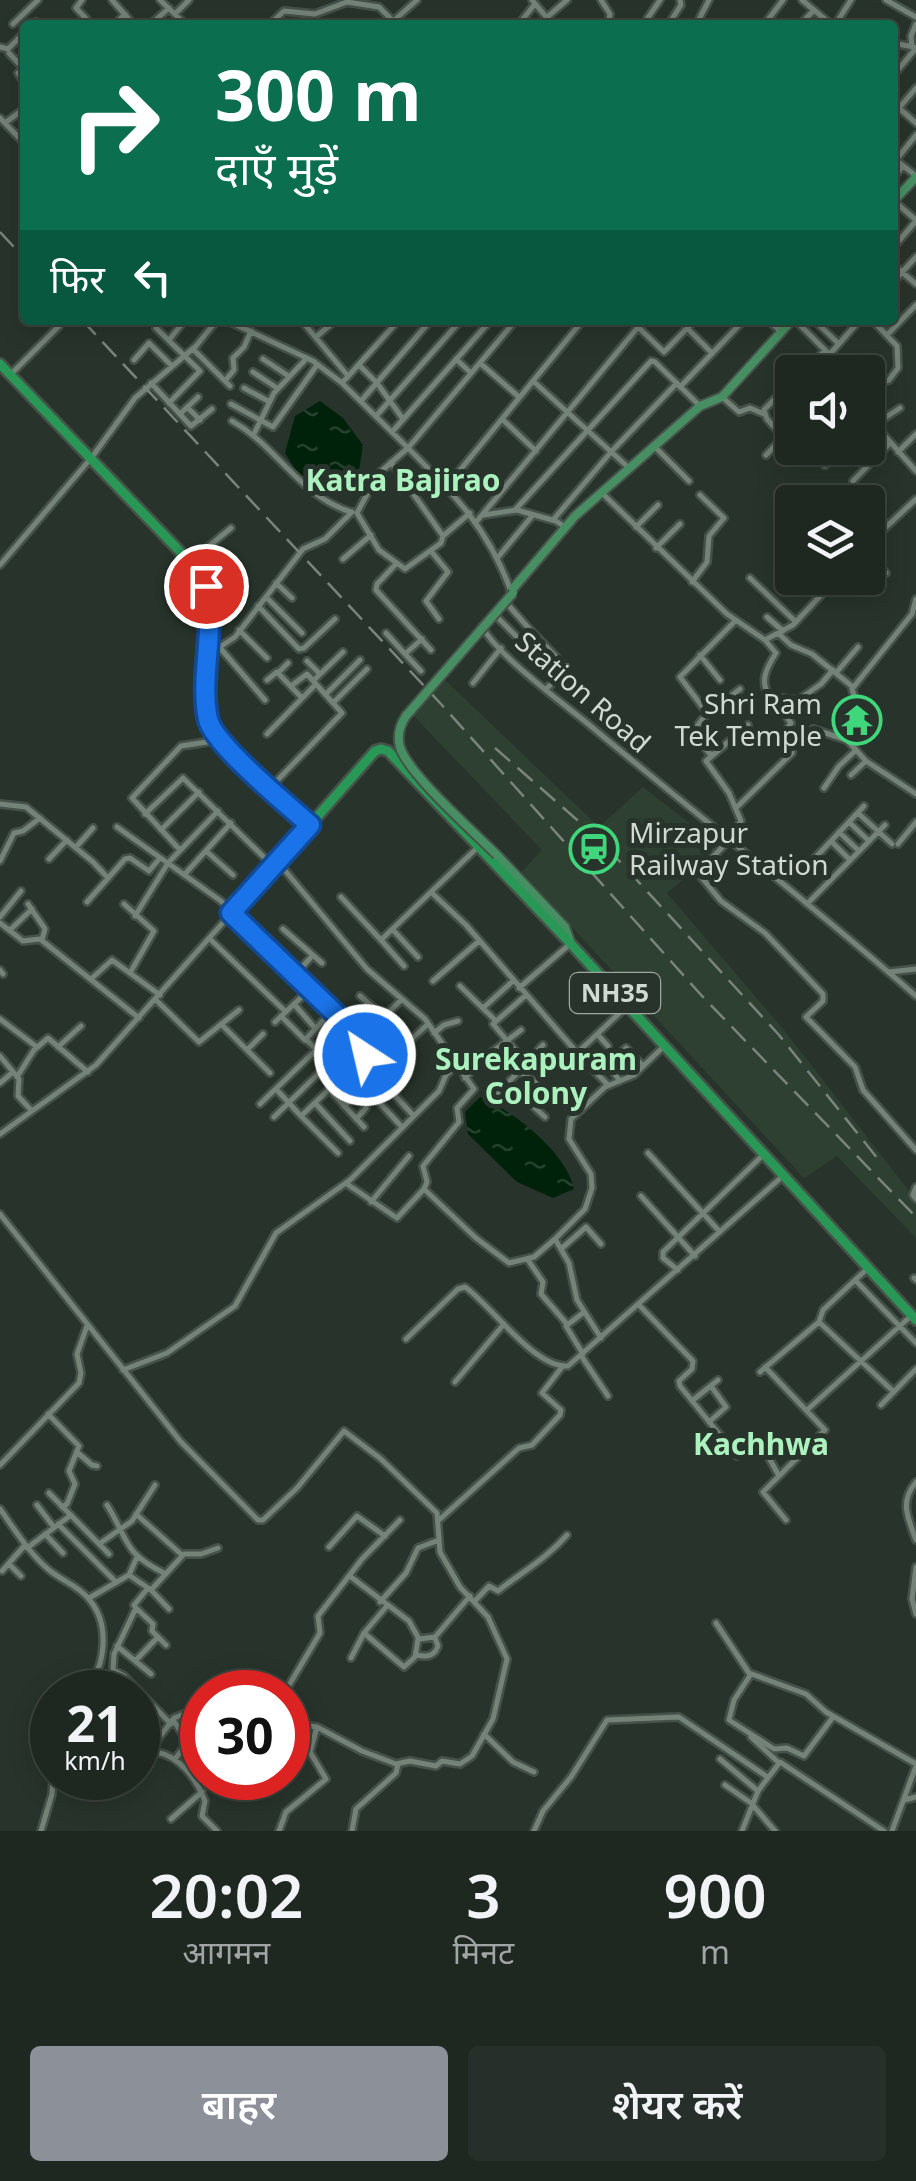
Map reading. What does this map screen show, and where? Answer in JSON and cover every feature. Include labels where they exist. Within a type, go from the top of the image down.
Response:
[{"type":"highway","points":[[0,356],[26,389]]},
{"type":"highway","points":[[0,364],[190,562],[206,586],[209,600],[207,716],[220,740],[310,825]]},
{"type":"highway","name":"NH35","points":[[310,825],[375,752],[381,748],[391,754],[914,1318]]},
{"type":"main road","points":[[898,197],[916,177]]},
{"type":"main road","points":[[570,944],[566,927],[411,766],[399,744],[399,733],[406,716],[566,527],[700,406],[722,397],[788,325]]},
{"type":"main road","points":[[512,592],[586,509]]},
{"type":"street","points":[[12,24],[38,0],[48,10]]},
{"type":"street","points":[[82,0],[76,8],[87,20]]},
{"type":"street","points":[[112,0],[130,20]]},
{"type":"street","points":[[160,0],[181,20]]},
{"type":"street","points":[[158,20],[189,0]]},
{"type":"street","points":[[394,20],[417,0]]},
{"type":"street","points":[[533,2],[546,18],[567,0]]},
{"type":"street","points":[[768,20],[783,0]]},
{"type":"street","points":[[802,0],[826,20]]},
{"type":"street","points":[[836,20],[851,0]]},
{"type":"street","points":[[886,0],[916,20],[911,36],[915,47],[898,70]]},
{"type":"street","points":[[274,20],[284,11],[316,14],[346,2],[378,8],[388,20]]},
{"type":"street","points":[[805,20],[814,10]]},
{"type":"street","points":[[119,20],[125,14]]},
{"type":"street","points":[[314,20],[316,14]]},
{"type":"street","points":[[0,47],[8,49],[20,37]]},
{"type":"street","points":[[9,54],[20,64]]},
{"type":"street","points":[[916,88],[899,108],[916,122]]},
{"type":"street","points":[[2,121],[20,139]]},
{"type":"street","points":[[898,154],[916,135]]},
{"type":"street","points":[[898,161],[916,177]]},
{"type":"street","points":[[898,172],[904,166]]},
{"type":"street","points":[[898,242],[916,221]]},
{"type":"street","points":[[898,276],[916,256]]},
{"type":"street","points":[[898,269],[916,284]]},
{"type":"street","points":[[898,324],[916,305]]},
{"type":"street","points":[[157,325],[200,373],[169,403]]},
{"type":"street","points":[[169,340],[181,325]]},
{"type":"street","points":[[0,565],[92,457],[120,416],[151,383],[193,349],[212,325]]},
{"type":"street","name":"Station Road","points":[[238,325],[317,364],[342,383],[470,513],[480,518],[512,592],[481,628],[501,648],[916,996]]},
{"type":"street","points":[[305,325],[348,376]]},
{"type":"street","points":[[316,337],[329,325]]},
{"type":"street","points":[[342,383],[395,325]]},
{"type":"street","points":[[361,401],[427,325]]},
{"type":"street","points":[[376,416],[457,325]]},
{"type":"street","points":[[392,432],[487,325]]},
{"type":"street","points":[[208,654],[220,649],[240,630],[304,549],[325,539],[355,512],[374,480],[408,448],[510,325]]},
{"type":"street","points":[[447,486],[579,325]]},
{"type":"street","points":[[656,362],[690,325]]},
{"type":"street","points":[[553,520],[611,452],[739,325]]},
{"type":"street","points":[[773,325],[780,332]]},
{"type":"street","points":[[798,325],[827,353]]},
{"type":"street","points":[[819,325],[839,344]]},
{"type":"street","points":[[824,355],[856,325]]},
{"type":"street","points":[[877,325],[897,346],[898,368],[885,382]]},
{"type":"street","points":[[887,335],[897,325]]},
{"type":"street","points":[[14,371],[59,326]]},
{"type":"street","points":[[480,518],[638,327],[664,352]]},
{"type":"street","points":[[687,328],[712,353]]},
{"type":"street","points":[[193,349],[228,383],[234,370],[232,360],[246,345],[252,331]]},
{"type":"street","points":[[134,360],[149,344],[172,366]]},
{"type":"street","points":[[254,434],[268,401],[306,358]]},
{"type":"street","points":[[263,359],[287,375]]},
{"type":"street","points":[[456,359],[472,372]]},
{"type":"street","points":[[514,510],[649,362],[656,362],[700,406]]},
{"type":"street","points":[[480,363],[519,398]]},
{"type":"street","points":[[231,404],[274,426],[317,364]]},
{"type":"street","points":[[359,365],[403,419]]},
{"type":"street","points":[[253,372],[277,388]]},
{"type":"street","points":[[533,381],[629,468]]},
{"type":"street","points":[[151,383],[192,426],[212,410]]},
{"type":"street","points":[[244,388],[268,401]]},
{"type":"street","points":[[180,414],[198,397]]},
{"type":"street","points":[[722,397],[738,412],[748,408],[764,414],[783,437],[766,455]]},
{"type":"street","points":[[764,414],[775,397]]},
{"type":"street","points":[[187,407],[200,420]]},
{"type":"street","points":[[885,414],[900,408]]},
{"type":"street","points":[[502,419],[536,451]]},
{"type":"street","points":[[232,421],[254,434],[302,485],[336,506],[355,512],[376,546],[405,570],[444,540],[390,462]]},
{"type":"street","points":[[898,452],[916,434]]},
{"type":"street","points":[[885,438],[916,471]]},
{"type":"street","points":[[910,440],[916,446]]},
{"type":"street","points":[[853,481],[890,443]]},
{"type":"street","points":[[654,446],[690,482]]},
{"type":"street","points":[[603,494],[692,582],[776,653],[764,680],[766,691],[790,722],[784,733],[792,742],[792,753],[737,807]]},
{"type":"street","points":[[692,582],[707,562],[710,534],[724,518],[700,495]]},
{"type":"street","points":[[885,528],[916,498]]},
{"type":"street","points":[[636,528],[658,505]]},
{"type":"street","points":[[480,518],[514,510],[566,527]]},
{"type":"street","points":[[443,536],[470,513]]},
{"type":"street","points":[[498,556],[532,516]]},
{"type":"street","points":[[656,548],[680,524]]},
{"type":"street","points":[[190,562],[231,528]]},
{"type":"street","points":[[343,559],[372,534]]},
{"type":"street","points":[[431,551],[449,574],[426,601],[440,619]]},
{"type":"street","points":[[396,565],[376,590],[431,650]]},
{"type":"street","points":[[750,578],[796,622]]},
{"type":"street","points":[[275,582],[292,598]]},
{"type":"street","points":[[765,640],[796,622],[821,595]]},
{"type":"street","points":[[266,598],[302,634]]},
{"type":"street","points":[[847,740],[860,717],[852,696],[853,687],[912,614],[916,599]]},
{"type":"street","points":[[258,606],[299,649],[335,620]]},
{"type":"street","points":[[510,607],[566,668],[546,689]]},
{"type":"street","points":[[493,613],[522,642],[534,632]]},
{"type":"street","points":[[767,617],[853,687]]},
{"type":"street","points":[[706,716],[680,680],[735,621]]},
{"type":"street","points":[[240,630],[266,658]]},
{"type":"street","points":[[386,633],[421,670]]},
{"type":"street","points":[[405,654],[422,640]]},
{"type":"street","points":[[774,698],[798,700],[835,672],[858,646]]},
{"type":"street","points":[[473,682],[501,648]]},
{"type":"street","points":[[220,649],[265,700]]},
{"type":"street","points":[[267,734],[343,652]]},
{"type":"street","points":[[700,655],[720,680]]},
{"type":"street","points":[[326,694],[360,660]]},
{"type":"street","points":[[307,661],[320,674]]},
{"type":"street","points":[[267,680],[288,663]]},
{"type":"street","points":[[334,702],[368,669]]},
{"type":"street","points":[[278,672],[302,698]]},
{"type":"street","points":[[270,788],[343,711],[304,674],[291,686]]},
{"type":"street","points":[[712,754],[692,733],[706,716],[740,689]]},
{"type":"street","points":[[748,724],[712,754],[706,764],[737,807],[741,821],[728,841],[701,866],[699,876],[721,901],[765,933],[823,994],[822,1001],[806,1017],[856,1067],[862,1090],[916,1150]]},
{"type":"street","points":[[814,729],[847,740],[866,761],[916,794]]},
{"type":"street","points":[[180,850],[132,798],[177,749],[220,740]]},
{"type":"street","points":[[824,788],[855,752]]},
{"type":"street","points":[[851,775],[866,761]]},
{"type":"street","points":[[145,814],[180,779],[186,779],[276,864],[357,958],[428,1024],[474,1092],[457,1108],[460,1120],[423,1166],[427,1182],[424,1189],[399,1218],[345,1183]]},
{"type":"street","points":[[161,830],[198,792]]},
{"type":"street","points":[[0,804],[22,806],[40,818],[108,878]]},
{"type":"street","points":[[814,858],[864,806]]},
{"type":"street","points":[[135,916],[168,863],[218,811]]},
{"type":"street","points":[[858,813],[895,844],[916,822]]},
{"type":"street","points":[[0,861],[14,833],[26,830],[40,818]]},
{"type":"street","points":[[849,822],[869,841]]},
{"type":"street","points":[[184,875],[230,823]]},
{"type":"street","points":[[1,1132],[88,1072],[310,825]]},
{"type":"street","points":[[807,904],[885,825]]},
{"type":"street","points":[[117,827],[221,901],[368,1047],[386,1060],[428,1024]]},
{"type":"street","points":[[76,848],[92,828]]},
{"type":"street","points":[[839,832],[859,852]]},
{"type":"street","points":[[49,860],[67,840]]},
{"type":"street","points":[[831,841],[850,860]]},
{"type":"street","points":[[381,940],[478,848]]},
{"type":"street","points":[[206,851],[233,875]]},
{"type":"street","points":[[87,902],[127,858],[149,872],[160,858]]},
{"type":"street","points":[[21,892],[0,920],[23,941],[33,937],[42,940],[139,1018]]},
{"type":"street","points":[[431,892],[608,1086]]},
{"type":"street","points":[[342,897],[404,966]]},
{"type":"street","points":[[124,904],[154,931],[130,972]]},
{"type":"street","points":[[10,930],[30,906],[45,929],[42,940]]},
{"type":"street","points":[[283,929],[322,963]]},
{"type":"street","points":[[392,929],[418,957]]},
{"type":"street","points":[[209,938],[284,1014],[300,1038],[306,1039],[342,1077]]},
{"type":"street","points":[[433,982],[479,941]]},
{"type":"street","points":[[519,988],[570,944]]},
{"type":"street","points":[[294,974],[313,955]]},
{"type":"street","points":[[91,980],[112,960],[158,998],[200,1042],[239,1010]]},
{"type":"street","points":[[889,972],[916,969]]},
{"type":"street","points":[[483,1008],[513,981]]},
{"type":"street","points":[[460,986],[495,1020]]},
{"type":"street","points":[[275,1022],[310,990]]},
{"type":"street","points":[[526,995],[492,1024],[526,1063]]},
{"type":"street","points":[[360,996],[411,1040]]},
{"type":"street","points":[[384,1017],[402,999]]},
{"type":"street","points":[[294,1004],[316,1028]]},
{"type":"street","points":[[578,1052],[627,1006]]},
{"type":"street","points":[[306,1039],[332,1011]]},
{"type":"street","points":[[274,1117],[369,1018]]},
{"type":"street","points":[[0,1019],[37,1046]]},
{"type":"street","points":[[434,1032],[458,1021]]},
{"type":"street","points":[[260,1104],[344,1022]]},
{"type":"street","points":[[58,1046],[81,1026]]},
{"type":"street","points":[[222,1026],[270,1074]]},
{"type":"street","points":[[466,1078],[480,1061],[520,1030]]},
{"type":"street","points":[[247,1050],[263,1034]]},
{"type":"street","points":[[597,1034],[608,1046]]},
{"type":"street","points":[[0,1083],[15,1075],[48,1038],[88,1072]]},
{"type":"street","points":[[494,1098],[543,1045]]},
{"type":"street","points":[[302,1116],[368,1047]]},
{"type":"street","points":[[424,1189],[476,1238],[510,1263],[538,1255],[585,1209],[592,1188],[591,1174],[569,1139],[568,1125],[576,1112],[608,1086],[634,1075],[663,1047]]},
{"type":"street","points":[[620,1080],[608,1066],[628,1048],[643,1066]]},
{"type":"street","points":[[0,1056],[15,1075],[18,1096],[32,1112]]},
{"type":"street","points":[[618,1056],[634,1075]]},
{"type":"street","points":[[361,1058],[412,1114]]},
{"type":"street","points":[[123,1370],[167,1353],[228,1312],[246,1291],[276,1233],[345,1183],[438,1091],[456,1066]]},
{"type":"street","points":[[519,1071],[576,1112]]},
{"type":"street","points":[[344,1106],[376,1075]]},
{"type":"street","points":[[508,1083],[546,1117]]},
{"type":"street","points":[[364,1086],[401,1126]]},
{"type":"street","points":[[276,1089],[338,1154]]},
{"type":"street","points":[[329,1090],[364,1128]]},
{"type":"street","points":[[315,1103],[350,1141]]},
{"type":"street","points":[[356,1119],[366,1108]]},
{"type":"street","points":[[648,1153],[720,1232]]},
{"type":"street","points":[[678,1271],[662,1256],[765,1153]]},
{"type":"street","points":[[371,1202],[409,1156]]},
{"type":"street","points":[[440,1520],[520,1448],[532,1444],[560,1415],[560,1410],[542,1394],[562,1367],[582,1355],[639,1306],[784,1175]]},
{"type":"street","points":[[916,1188],[916,1199]]},
{"type":"street","points":[[641,1196],[695,1256]]},
{"type":"street","points":[[0,1214],[181,1442],[258,1520],[263,1520],[297,1488],[344,1431],[403,1479],[440,1520],[440,1552],[458,1584],[488,1617],[507,1658],[495,1712],[472,1756],[460,1764],[442,1761],[436,1766],[406,1760],[398,1764],[310,1726]]},
{"type":"street","points":[[561,1249],[586,1227],[602,1244]]},
{"type":"street","points":[[555,1239],[576,1284],[577,1300],[601,1338]]},
{"type":"street","points":[[528,1260],[543,1282],[541,1294],[567,1324],[608,1396]]},
{"type":"street","points":[[786,1520],[763,1494],[824,1432],[807,1410],[763,1370],[819,1322],[823,1310],[868,1268]]},
{"type":"street","points":[[855,1280],[916,1343]]},
{"type":"street","points":[[406,1339],[462,1288],[470,1290],[538,1354],[562,1367]]},
{"type":"street","points":[[639,1306],[693,1361],[679,1384],[737,1456]]},
{"type":"street","points":[[567,1324],[584,1312]]},
{"type":"street","points":[[807,1410],[900,1326],[914,1318]]},
{"type":"street","points":[[819,1322],[894,1392]]},
{"type":"street","points":[[455,1382],[504,1324]]},
{"type":"street","points":[[0,1464],[79,1383],[77,1354],[87,1326]]},
{"type":"street","points":[[881,1405],[916,1369]]},
{"type":"street","points":[[692,1401],[718,1380]]},
{"type":"street","points":[[709,1422],[726,1407],[710,1386]]},
{"type":"street","points":[[48,1414],[79,1446],[69,1471],[74,1487],[62,1507]]},
{"type":"street","points":[[779,1476],[768,1456],[782,1439]]},
{"type":"street","points":[[78,1453],[98,1466]]},
{"type":"street","points":[[916,1482],[904,1506],[916,1540]]},
{"type":"street","points":[[99,1544],[136,1514],[155,1484]]},
{"type":"street","points":[[49,1493],[110,1554]]},
{"type":"street","points":[[36,1505],[116,1582]]},
{"type":"street","points":[[107,1506],[124,1542],[136,1557],[165,1574]]},
{"type":"street","points":[[0,1508],[26,1546],[51,1572],[89,1598],[104,1627],[97,1670]]},
{"type":"street","points":[[136,1514],[183,1556]]},
{"type":"street","points":[[2,1571],[26,1546],[71,1515]]},
{"type":"street","points":[[328,1547],[356,1516],[385,1536]]},
{"type":"street","points":[[298,1670],[320,1633],[318,1616],[362,1559],[400,1520]]},
{"type":"street","points":[[44,1534],[63,1553]]},
{"type":"street","points":[[418,1639],[434,1638],[488,1586],[498,1592],[545,1559],[566,1535]]},
{"type":"street","points":[[351,1658],[418,1548],[439,1540]]},
{"type":"street","points":[[175,1759],[188,1742],[172,1722],[113,1670],[117,1646],[134,1605],[183,1556],[218,1548]]},
{"type":"street","points":[[89,1598],[129,1575],[136,1557]]},
{"type":"street","points":[[9,1564],[21,1576]]},
{"type":"street","points":[[916,1568],[912,1599],[916,1614]]},
{"type":"street","points":[[129,1575],[169,1609]]},
{"type":"street","points":[[351,1577],[409,1621],[418,1639],[416,1655],[408,1666],[403,1666],[364,1633]]},
{"type":"street","points":[[136,1608],[153,1624],[152,1631],[166,1645]]},
{"type":"street","points":[[716,1623],[751,1674],[800,1691],[833,1716],[916,1765],[888,1831],[778,1762],[741,1728]]},
{"type":"street","points":[[136,1660],[158,1636]]},
{"type":"street","points":[[416,1655],[433,1654],[438,1646],[434,1638]]},
{"type":"street","points":[[117,1646],[147,1670]]},
{"type":"street","points":[[751,1674],[728,1716],[774,1749],[785,1748],[803,1756],[833,1716]]},
{"type":"street","points":[[160,1737],[180,1718]]},
{"type":"street","points":[[534,1831],[542,1811],[570,1777],[607,1720],[679,1718],[766,1776]]},
{"type":"street","points":[[279,1831],[286,1812],[326,1778],[310,1752],[317,1727]]},
{"type":"street","points":[[484,1734],[513,1762],[534,1772]]},
{"type":"street","points":[[160,1754],[180,1763]]},
{"type":"street","points":[[720,1760],[758,1791]]},
{"type":"street","points":[[742,1831],[758,1791],[778,1762]]},
{"type":"street","points":[[352,1831],[356,1808],[396,1772],[398,1764]]},
{"type":"street","points":[[725,1785],[752,1803],[775,1831]]},
{"type":"street","points":[[904,1800],[916,1797]]},
{"type":"street","points":[[41,1831],[50,1800]]},
{"type":"street","points":[[171,1819],[193,1800]]},
{"type":"street","points":[[204,1800],[202,1816],[217,1831]]},
{"type":"shaded area","points":[[442,677],[599,827],[643,787],[721,848],[667,893],[783,1029],[916,1200],[916,1238],[837,1156],[804,1178],[521,872],[542,850],[410,712]]},
{"type":"water","points":[[320,401],[343,418],[363,445],[358,477],[351,490],[327,492],[307,476],[301,479],[285,453],[295,416]]},
{"type":"water","points":[[480,1097],[508,1112],[537,1135],[561,1161],[574,1189],[553,1198],[517,1182],[468,1134],[465,1112]]},
{"type":"railway","points":[[0,232],[20,254]]},
{"type":"railway","points":[[87,325],[441,704],[702,996],[916,1217]]},
{"type":"railway","points":[[495,748],[600,840],[779,1035],[882,1164]]},
{"type":"place","name":"Shri Ram Tek Temple","points":[[857,720]]},
{"type":"place","name":"Mirzapur Railway Station","points":[[594,849]]},
{"type":"district","name":"Katra Bajirao","points":[[403,481]]},
{"type":"district","name":"Surekapuram Colony","points":[[536,1077]]},
{"type":"district","name":"Kachhwa","points":[[761,1445]]},
{"type":"route","points":[[206,586],[210,616],[208,723],[230,751],[310,825],[231,913],[366,1043],[365,1055]]}]
